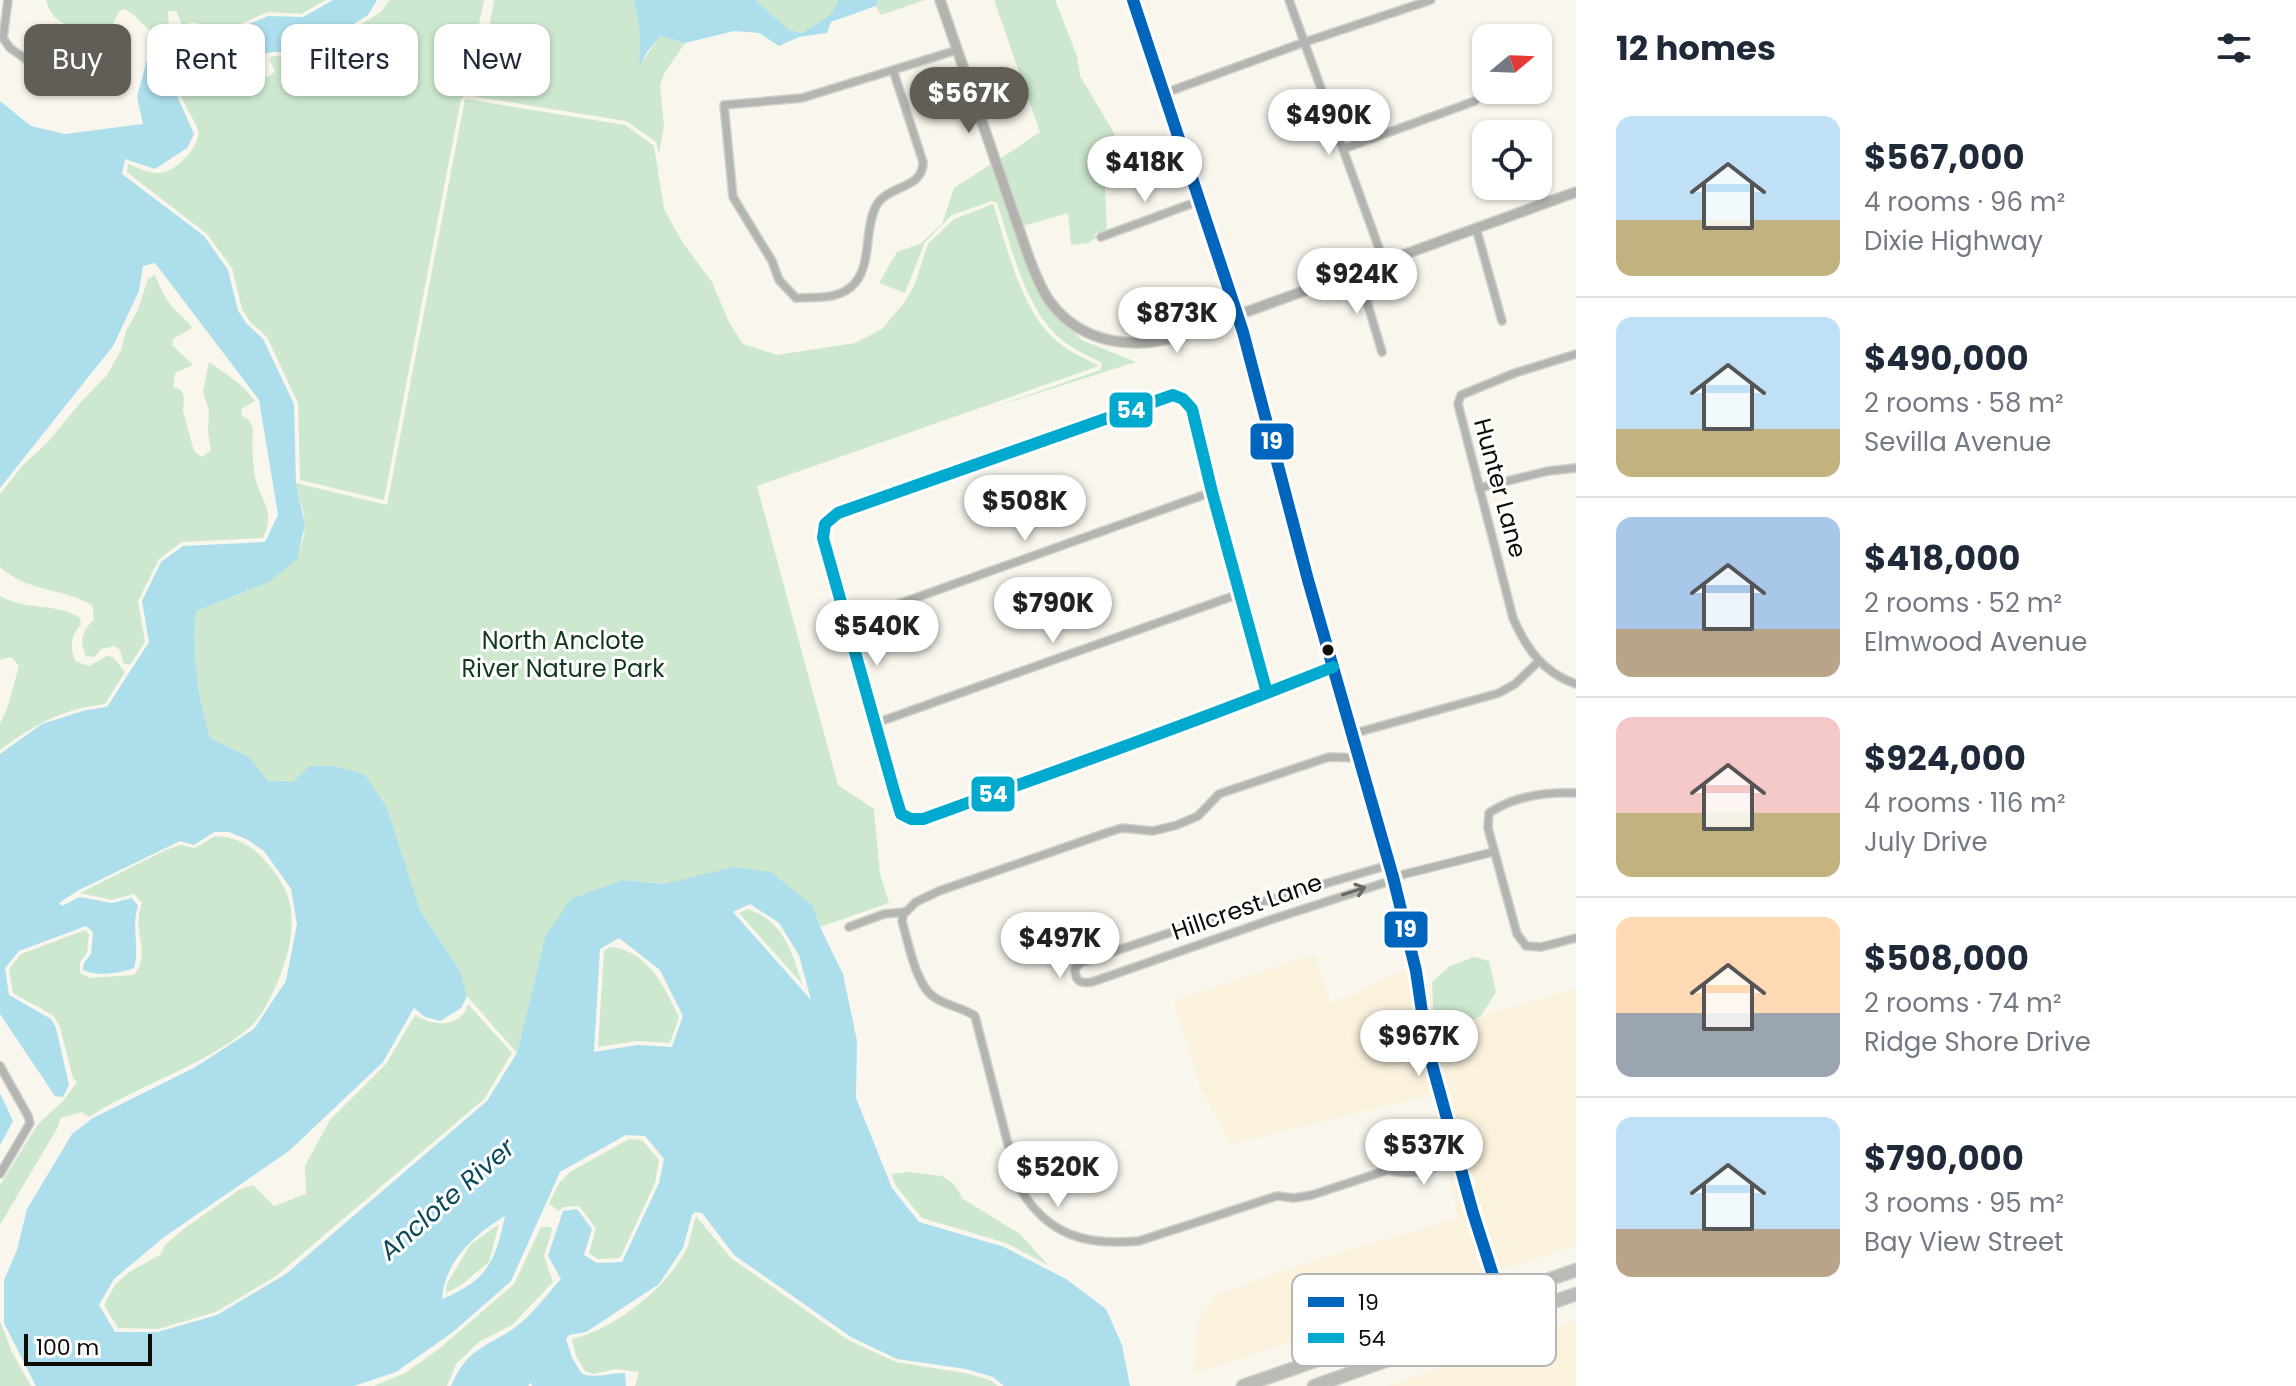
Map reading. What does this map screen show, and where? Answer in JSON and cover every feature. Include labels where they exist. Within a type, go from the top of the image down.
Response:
[{"type":"highway","points":[[1556,1277],[1576,1270]]},
{"type":"highway","points":[[1556,1301],[1576,1294]]},
{"type":"highway","points":[[1243,1386],[1300,1366]]},
{"type":"highway","points":[[1314,1386],[1372,1366]]},
{"type":"street","points":[[8,0],[3,38],[10,48],[24,58]]},
{"type":"street","points":[[940,0],[1044,293],[1062,316],[1109,342],[1137,345],[1170,340],[1576,192]]},
{"type":"street","points":[[1133,0],[1238,315],[1393,879],[1416,971],[1427,1046],[1493,1274]]},
{"type":"street","points":[[1289,0],[1384,262]]},
{"type":"street","points":[[1165,93],[1431,0]]},
{"type":"street","points":[[893,70],[923,162],[923,172],[918,180],[877,203],[867,236],[864,267],[855,283],[843,293],[796,298],[779,280],[772,261],[733,197],[724,105],[802,98],[957,50]]},
{"type":"street","points":[[1343,149],[1472,102]]},
{"type":"street","points":[[1101,237],[1199,201]]},
{"type":"street","points":[[1476,228],[1502,321]]},
{"type":"street","points":[[1358,272],[1382,352]]},
{"type":"street","name":"Hunter Lane","points":[[1576,354],[1515,373],[1461,395],[1458,404],[1513,618],[1523,641],[1538,662],[1576,684]]},
{"type":"street","points":[[1267,693],[1192,409],[1183,399],[1173,395],[838,513],[825,524],[823,538],[901,814],[911,819],[923,819],[1267,693],[1333,667]]},
{"type":"street","points":[[1479,488],[1548,471],[1576,468]]},
{"type":"street","points":[[848,622],[1212,492]]},
{"type":"street","points":[[876,723],[1239,594]]},
{"type":"street","points":[[1352,734],[1499,693],[1515,684],[1538,662]]},
{"type":"street","points":[[849,927],[884,914],[904,912],[916,902],[939,891],[1109,832],[1122,828],[1153,831],[1177,825],[1198,816],[1219,794],[1329,757],[1359,758]]},
{"type":"street","points":[[1576,793],[1540,795],[1499,807],[1489,813],[1488,828],[1517,934],[1526,946],[1541,947],[1576,938]]},
{"type":"street","points":[[1393,879],[1493,852]]},
{"type":"street","name":"Hillcrest Lane","points":[[1389,865],[1249,906],[1080,963],[1075,969],[1075,976],[1084,984],[1092,982],[1393,879]]},
{"type":"street","points":[[904,912],[902,921],[921,983],[932,997],[975,1016],[1019,1187],[1028,1201],[1060,1231],[1073,1238],[1118,1243],[1139,1241],[1277,1196],[1294,1198],[1312,1195],[1454,1144]]},
{"type":"street","points":[[0,1066],[30,1123],[0,1174]]},
{"type":"street","points":[[1388,1170],[1417,1174],[1458,1158]]},
{"type":"shaded area","points":[[1314,954],[1331,1004],[1410,967],[1422,1047],[1448,1141],[1442,1144],[1432,1095],[1230,1144],[1201,1089],[1174,1001]]},
{"type":"shaded area","points":[[1422,977],[1433,1002],[1434,1023],[1450,1032],[1481,1016],[1576,989],[1576,1245],[1497,1272],[1432,1045]]},
{"type":"shaded area","points":[[1455,1164],[1488,1274],[1292,1274],[1292,1341],[1194,1374],[1198,1321],[1216,1295],[1309,1262],[1458,1218],[1447,1167]]},
{"type":"shaded area","points":[[1576,1320],[1576,1386],[1388,1386],[1445,1366],[1556,1366],[1556,1327]]},
{"type":"green space","points":[[46,0],[326,0],[301,14],[268,12],[240,24],[182,24],[176,11],[168,11],[169,24],[147,24],[147,27],[125,9],[119,11],[112,24],[65,24],[50,11]]},
{"type":"green space","points":[[390,0],[484,0],[479,24],[434,24],[434,96],[464,96],[384,500],[300,480],[298,403],[267,337],[250,322],[242,309],[232,268],[207,234],[127,172],[128,164],[159,173],[170,170],[187,156],[196,143],[198,130],[181,96],[265,96],[265,76],[275,72],[269,58],[281,56],[281,96],[418,96],[418,24],[362,24],[381,12]]},
{"type":"green space","points":[[494,0],[634,0],[640,33],[639,65],[661,36],[685,43],[660,85],[664,125],[659,153],[656,142],[626,121],[477,97],[550,96],[550,24],[490,24]]},
{"type":"green space","points":[[755,0],[839,0],[830,15],[802,33],[789,30]]},
{"type":"green space","points":[[878,0],[925,0],[881,15],[876,6]]},
{"type":"green space","points":[[994,0],[1055,0],[1077,56],[1080,76],[1114,133],[1117,154],[1105,189],[1107,230],[1095,234],[1096,238],[1088,243],[1071,245],[1068,213],[1023,226],[1000,159],[1040,132]]},
{"type":"green space","name":"North Anclote River Nature Park","points":[[465,99],[625,125],[654,146],[664,209],[683,243],[712,282],[729,322],[743,344],[777,355],[855,343],[882,329],[914,286],[928,244],[954,219],[993,204],[1011,263],[1039,321],[1066,348],[1099,366],[757,486],[838,785],[874,809],[880,874],[889,903],[820,927],[813,906],[689,879],[664,884],[623,880],[545,937],[517,1053],[467,996],[460,971],[420,910],[387,808],[293,783],[267,781],[249,757],[210,738],[195,659],[196,611],[266,582],[293,560],[305,525],[296,483],[387,505]]},
{"type":"green space","points":[[991,164],[1026,264],[1047,306],[1082,340],[1136,362],[994,407],[1100,370],[1102,363],[1069,345],[1042,318],[1015,261],[997,203],[992,201],[952,215],[925,242],[905,293],[879,283],[897,252],[920,244],[942,224],[954,188]]},
{"type":"green space","points":[[155,275],[168,301],[192,328],[173,339],[172,345],[193,365],[175,373],[173,387],[181,390],[184,397],[183,411],[194,451],[202,457],[211,450],[209,411],[203,392],[209,362],[240,385],[255,401],[241,409],[242,416],[249,420],[253,428],[255,475],[267,508],[268,522],[263,538],[182,542],[159,559],[138,601],[145,642],[130,665],[123,663],[120,650],[115,646],[101,649],[95,657],[86,656],[82,641],[84,632],[94,619],[92,605],[21,581],[0,567],[0,494],[107,375],[121,350],[148,279]]},
{"type":"green space","points":[[0,596],[20,604],[60,610],[80,618],[81,624],[72,642],[75,661],[89,666],[107,656],[113,657],[125,672],[105,704],[75,710],[49,720],[0,750],[0,723],[19,666],[11,657],[0,660]]},
{"type":"green space","points":[[215,836],[237,840],[254,850],[275,873],[288,898],[292,922],[289,947],[268,1002],[249,1028],[211,1054],[89,1117],[82,1112],[60,1118],[59,1125],[0,1225],[0,1185],[38,1124],[63,1101],[77,1082],[73,1078],[60,1027],[54,1016],[13,993],[9,969],[21,954],[85,930],[89,934],[87,953],[80,962],[80,973],[90,978],[134,975],[141,961],[139,913],[142,903],[134,894],[112,900],[80,893],[166,850],[180,845],[195,848]]},
{"type":"green space","points":[[748,909],[771,922],[778,930],[790,950],[803,985],[739,913]]},
{"type":"green space","points":[[610,947],[635,955],[661,982],[679,1017],[670,1043],[637,1041],[598,1047],[604,951]]},
{"type":"green space","points":[[1474,957],[1489,961],[1496,992],[1481,1016],[1450,1032],[1434,1023],[1432,982],[1450,966]]},
{"type":"green space","points":[[468,1004],[512,1053],[484,1099],[276,1276],[216,1312],[158,1329],[118,1328],[104,1305],[115,1285],[129,1272],[160,1255],[165,1245],[185,1228],[239,1190],[253,1185],[274,1206],[306,1194],[305,1166],[330,1120],[386,1064],[415,1015],[446,1023],[459,1018]]},
{"type":"green space","points":[[629,1139],[642,1140],[659,1160],[655,1183],[620,1258],[598,1259],[589,1253],[596,1228],[579,1206],[563,1207],[559,1211],[549,1204],[559,1183],[570,1172]]},
{"type":"green space","points":[[909,1172],[942,1176],[954,1184],[963,1199],[1020,1234],[1048,1265],[1006,1243],[922,1218],[896,1186],[891,1174]]},
{"type":"green space","points":[[696,1216],[731,1258],[848,1340],[896,1362],[965,1373],[990,1380],[998,1386],[635,1386],[639,1372],[615,1369],[593,1374],[585,1371],[576,1356],[572,1339],[604,1327],[620,1317],[665,1280],[685,1252]]},
{"type":"green space","points":[[499,1224],[489,1262],[460,1286],[446,1293],[447,1284],[470,1245]]},
{"type":"green space","points":[[541,1227],[551,1227],[552,1231],[544,1256],[553,1282],[512,1325],[479,1342],[456,1364],[447,1386],[374,1386],[405,1373],[439,1349],[514,1284]]},
{"type":"green space","points":[[0,1321],[12,1352],[31,1386],[0,1386]]},
{"type":"water","points":[[333,0],[377,0],[368,15],[354,24],[281,24],[281,52],[265,53],[265,24],[249,24],[268,16],[303,17]]},
{"type":"water","points":[[634,0],[755,0],[789,30],[802,33],[830,15],[839,0],[878,0],[876,6],[831,22],[827,33],[799,37],[779,46],[759,33],[734,31],[685,43],[661,36],[639,67],[640,33]]},
{"type":"water","name":"Anclote River","points":[[147,60],[147,96],[177,96],[194,134],[187,148],[155,169],[125,159],[122,174],[204,236],[228,270],[238,311],[263,339],[294,404],[296,483],[305,525],[297,559],[269,582],[196,611],[195,659],[210,738],[249,757],[268,781],[293,782],[309,766],[334,766],[364,774],[387,808],[420,910],[460,971],[467,996],[461,1008],[440,1021],[425,1017],[414,1008],[383,1062],[289,1151],[164,1237],[114,1279],[99,1305],[115,1332],[158,1332],[217,1315],[286,1274],[487,1101],[517,1053],[545,937],[571,899],[623,880],[664,884],[734,867],[771,872],[813,906],[843,974],[857,1041],[856,1098],[892,1188],[919,1222],[1004,1247],[1066,1279],[1106,1309],[1122,1345],[1130,1386],[1004,1386],[993,1377],[966,1369],[897,1359],[851,1337],[734,1255],[702,1213],[695,1212],[683,1248],[659,1284],[586,1332],[569,1335],[566,1339],[572,1358],[582,1374],[625,1373],[626,1386],[532,1386],[531,1382],[528,1386],[451,1386],[469,1357],[520,1324],[561,1279],[548,1256],[563,1211],[577,1209],[592,1229],[584,1255],[597,1263],[622,1262],[659,1183],[664,1159],[645,1136],[626,1135],[560,1172],[511,1281],[453,1332],[396,1372],[354,1386],[36,1386],[4,1323],[4,1280],[17,1250],[27,1209],[72,1134],[93,1118],[194,1068],[254,1029],[286,981],[297,924],[291,889],[264,851],[229,832],[214,832],[194,845],[180,841],[79,890],[59,903],[62,906],[80,897],[112,903],[132,898],[138,906],[134,968],[108,974],[83,970],[91,954],[93,932],[86,926],[19,951],[5,968],[9,995],[51,1019],[56,1028],[69,1085],[63,1097],[55,1096],[0,1014],[0,754],[42,724],[86,710],[107,707],[149,642],[142,601],[161,562],[183,546],[265,542],[278,515],[259,400],[155,263],[143,266],[139,291],[113,346],[0,488],[0,101],[31,126],[65,134],[143,124],[137,97]],"holes":[[[750,904],[779,923],[799,955],[811,1000],[733,912]],[[619,938],[660,970],[683,1016],[672,1047],[637,1045],[594,1052],[600,949]],[[505,1216],[487,1268],[470,1284],[442,1299],[448,1273],[463,1250]]]},
{"type":"water","points":[[0,1093],[13,1121],[0,1145]]},
{"type":"transit line","name":"19","points":[[1133,0],[1243,332],[1308,580],[1393,877],[1416,971],[1427,1046],[1493,1274]]},
{"type":"transit line","name":"54","points":[[1267,693],[1212,492],[1192,409],[1183,399],[1173,395],[838,513],[825,524],[823,538],[894,791],[901,814],[911,819],[923,819],[1026,782],[1231,707],[1282,687],[1333,667]]}]
